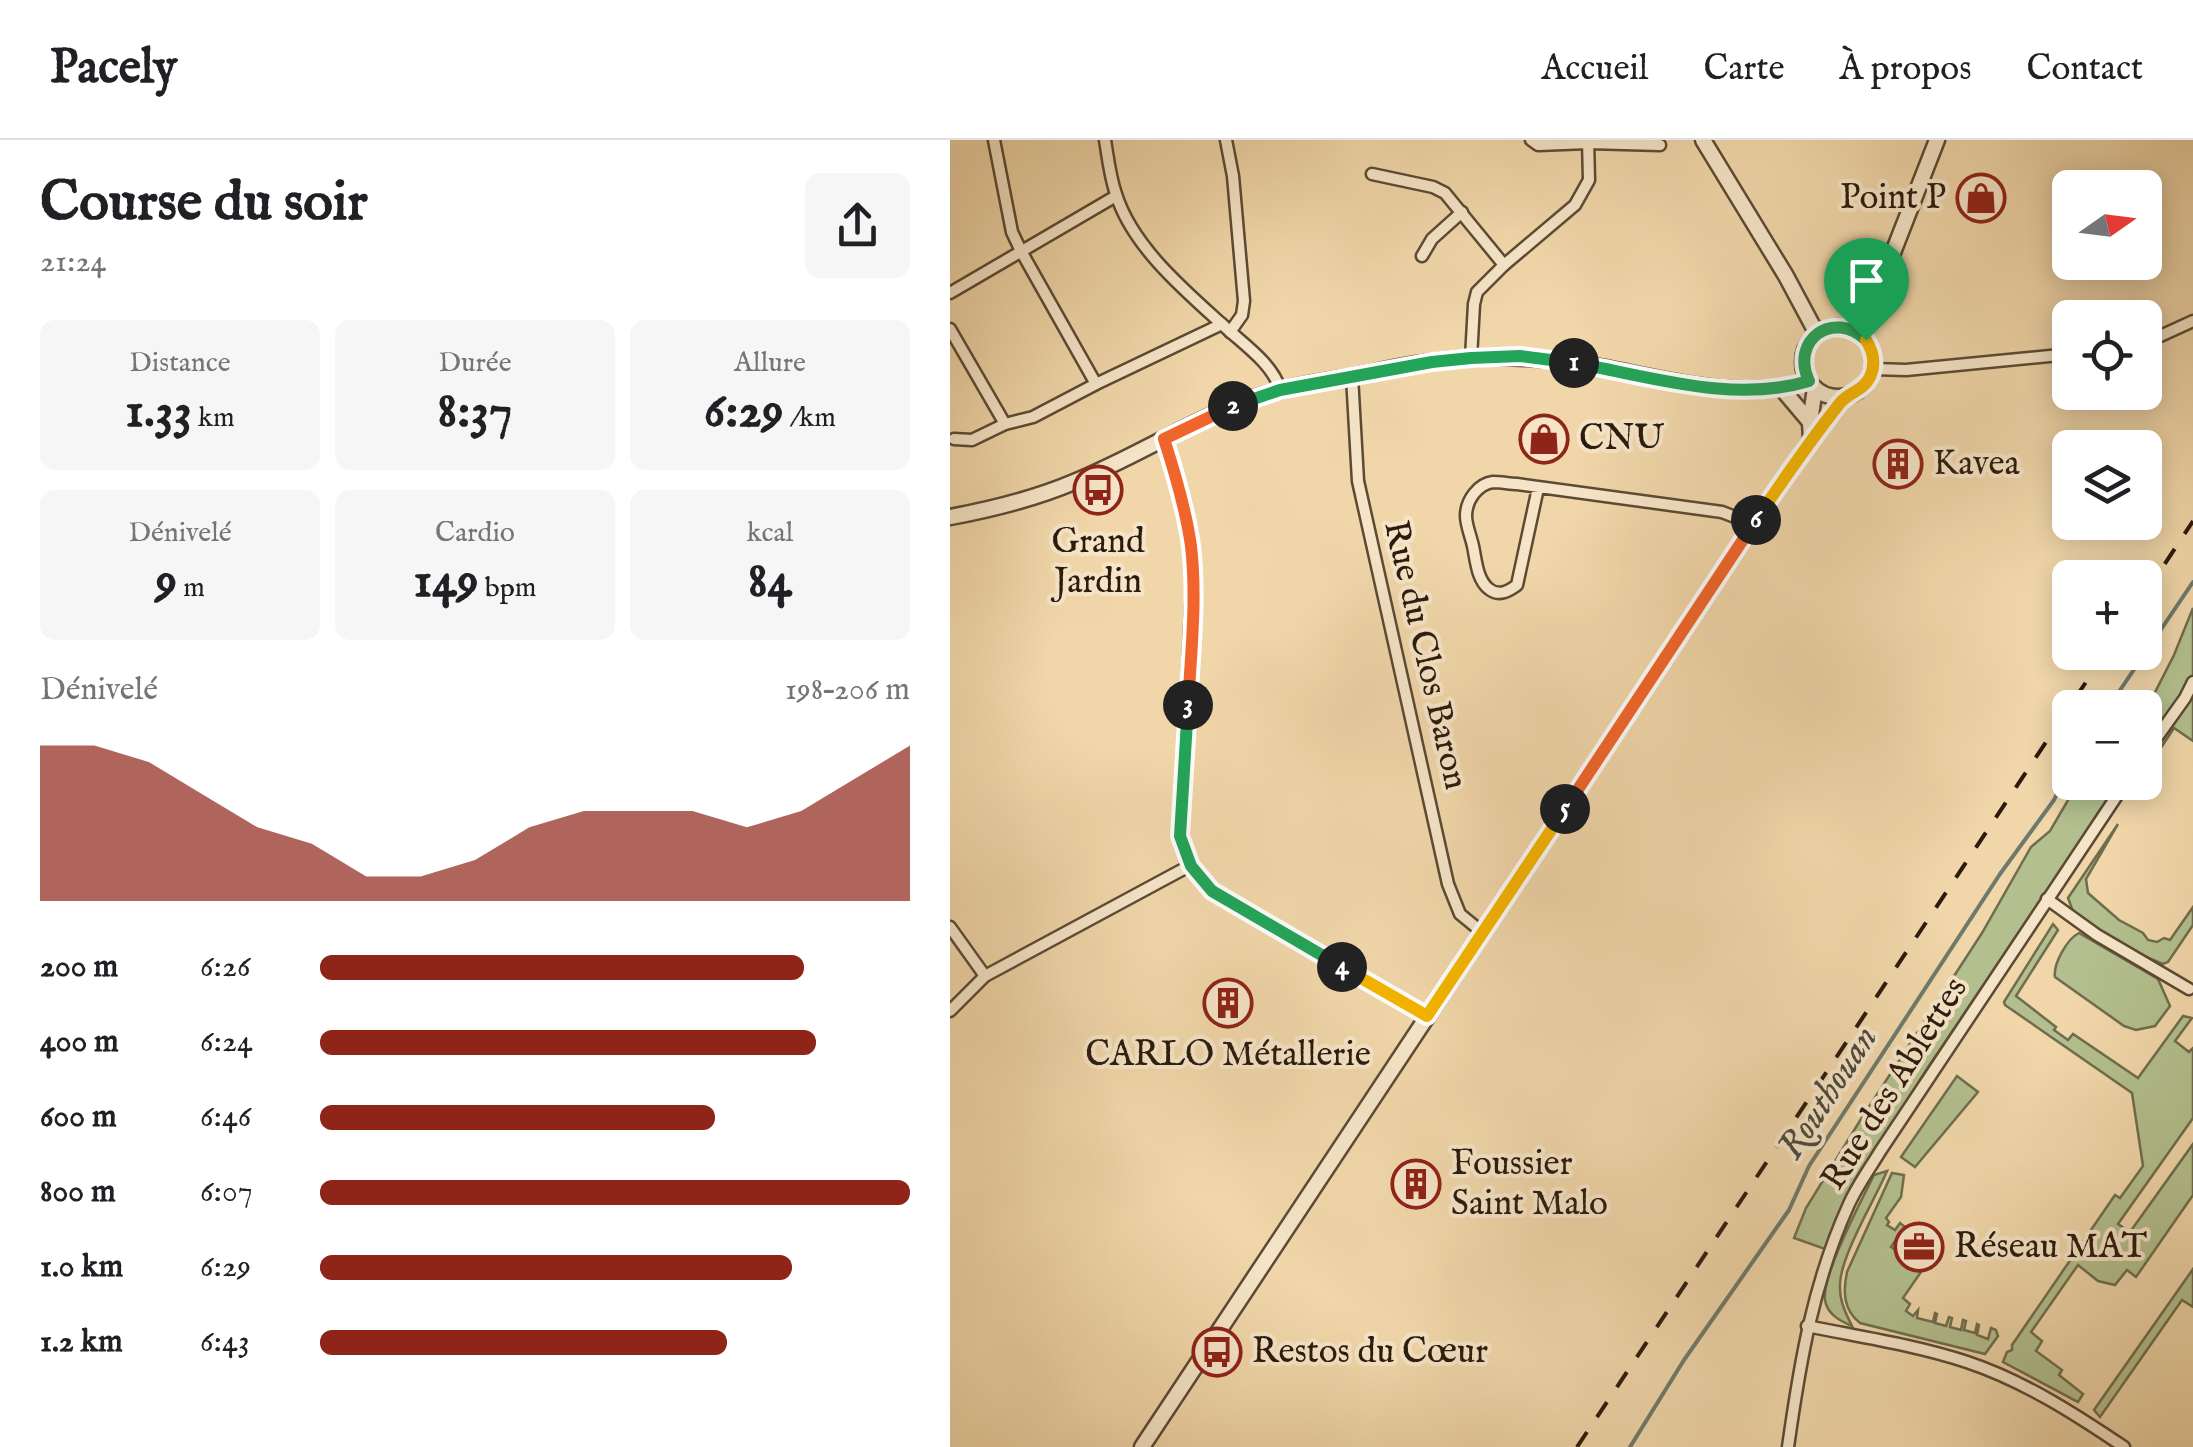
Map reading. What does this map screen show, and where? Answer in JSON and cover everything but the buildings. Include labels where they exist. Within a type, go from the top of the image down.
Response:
[{"type":"street","points":[[994,140],[1012,232],[1096,384]]},
{"type":"street","points":[[1105,140],[1116,196],[1147,251],[1275,376],[1280,390]]},
{"type":"street","points":[[954,439],[972,440],[1005,424],[1032,417],[1096,384],[1226,328],[1242,315],[1233,176],[1226,140]]},
{"type":"street","points":[[1531,140],[1538,145],[1660,145]]},
{"type":"street","points":[[1703,140],[1786,276],[1816,334]]},
{"type":"street","points":[[1858,332],[1868,319],[1937,140]]},
{"type":"street","points":[[1471,358],[1477,292],[1583,194],[1589,180],[1588,142]]},
{"type":"street","points":[[1372,174],[1433,186],[1444,193],[1504,265]]},
{"type":"street","points":[[950,292],[1116,196]]},
{"type":"street","points":[[1422,256],[1432,239],[1462,212]]},
{"type":"street","points":[[2162,336],[2193,322]]},
{"type":"street","points":[[1142,1447],[1751,528],[1811,440],[1846,396],[1863,386],[1873,369],[1871,349],[1858,332],[1845,327],[1830,327],[1816,334],[1805,351],[1803,361],[1812,384],[1811,440]]},
{"type":"street","points":[[950,329],[1005,424]]},
{"type":"street","points":[[950,517],[1042,495],[1219,412],[1280,390],[1432,362],[1520,356],[1684,384],[1782,389],[1812,384],[1829,396],[1846,396]]},
{"type":"street","points":[[1873,369],[1906,370],[2052,356]]},
{"type":"street","name":"Rue du Clos Baron","points":[[1352,376],[1358,481],[1448,884],[1460,914],[1482,932]]},
{"type":"street","points":[[1782,389],[1810,422]]},
{"type":"street","points":[[1164,439],[1185,514],[1193,570],[1180,836],[1191,866],[1212,891],[1427,1016]]},
{"type":"street","points":[[1538,488],[1517,585],[1498,594],[1485,586],[1478,571],[1466,515],[1472,496],[1482,485],[1493,482],[1722,512],[1751,528]]},
{"type":"street","points":[[2162,730],[2193,682]]},
{"type":"street","name":"Rue des Ablettes","points":[[1788,1447],[1807,1326],[1850,1201],[2114,800]]},
{"type":"street","points":[[950,1012],[985,976],[1191,866]]},
{"type":"street","points":[[2046,899],[2189,989]]},
{"type":"street","points":[[950,926],[985,976]]},
{"type":"street","points":[[1807,1326],[1918,1348],[1969,1363],[2056,1402],[2124,1447]]},
{"type":"green space","points":[[2193,608],[2193,741],[2174,728],[2162,746],[2171,726],[2162,720],[2162,690],[2156,690]]},
{"type":"green space","points":[[2068,800],[2108,800],[1855,1182],[1825,1249],[1794,1238],[1806,1208],[1982,933],[2031,847],[2050,831]]},
{"type":"green space","points":[[2118,824],[2086,879],[2088,893],[2119,920],[2157,942],[2170,940],[2193,907],[2193,925],[2163,964],[2134,952],[2074,914],[2068,898]]},
{"type":"green space","points":[[2053,924],[2058,930],[2016,996],[2068,1040],[2073,1034],[2138,1078],[2183,1016],[2192,1018],[2175,1041],[2189,1052],[2193,1048],[2193,1118],[2118,1224],[2130,1232],[2193,1144],[2193,1195],[2136,1277],[2127,1270],[2115,1285],[2098,1281],[2078,1265],[2031,1332],[2042,1341],[2036,1351],[2062,1370],[2059,1375],[2083,1394],[2078,1402],[2003,1362],[2115,1195],[2120,1198],[2143,1166],[2132,1093],[2005,1005]]},
{"type":"green space","points":[[2079,933],[2158,979],[2170,1006],[2155,1026],[2136,1030],[2124,1026],[2055,977],[2062,952]]},
{"type":"green space","points":[[1957,1076],[1978,1092],[1915,1167],[1901,1157]]},
{"type":"green space","points":[[1887,1171],[1841,1276],[1841,1298],[1852,1326],[1828,1309],[1825,1289],[1874,1175]]},
{"type":"green space","points":[[1892,1173],[1904,1175],[1901,1197],[1886,1218],[1887,1225],[1895,1230],[1900,1223],[1905,1227],[1891,1247],[1923,1269],[1903,1298],[1910,1304],[1906,1311],[1913,1316],[1918,1310],[1917,1318],[1933,1322],[1935,1313],[1935,1323],[1946,1326],[1952,1318],[1950,1327],[1961,1330],[1963,1320],[1964,1330],[1975,1333],[1977,1324],[1977,1335],[1988,1339],[1991,1328],[1996,1330],[1998,1336],[1985,1354],[1860,1323],[1850,1312],[1845,1293],[1847,1272]]},
{"type":"green space","points":[[2193,1269],[2193,1307],[2182,1300],[2100,1417],[2094,1410]]},
{"type":"waterway","name":"Routhouan","points":[[2120,690],[2193,582]]},
{"type":"waterway","name":"Routhouan","points":[[1630,1447],[1684,1360],[1789,1210],[1809,1166],[2000,874],[2054,800]]},
{"type":"railway","points":[[2162,568],[2193,521]]},
{"type":"railway","points":[[1577,1447],[2094,670]]},
{"type":"place","name":"Point P","points":[[1981,198]]},
{"type":"place","name":"CNU","points":[[1544,439]]},
{"type":"place","name":"Kavea","points":[[1898,464]]},
{"type":"place","name":"Grand Jardin","points":[[1098,490]]},
{"type":"place","name":"CARLO Métallerie","points":[[1228,1003]]},
{"type":"place","name":"Foussier Saint Malo","points":[[1416,1184]]},
{"type":"place","name":"Réseau MAT","points":[[1919,1247]]},
{"type":"place","name":"Restos du Cœur","points":[[1217,1352]]},
{"type":"route","points":[[1830,327],[1845,327],[1866,340],[1874,359],[1869,378],[1846,396],[1811,440],[1427,1016],[1212,891],[1200,879],[1180,836],[1191,640],[1191,544],[1164,439],[1244,401],[1280,390],[1432,362],[1520,356],[1684,384],[1782,389],[1809,381],[1803,361],[1816,334],[1830,327]]}]
